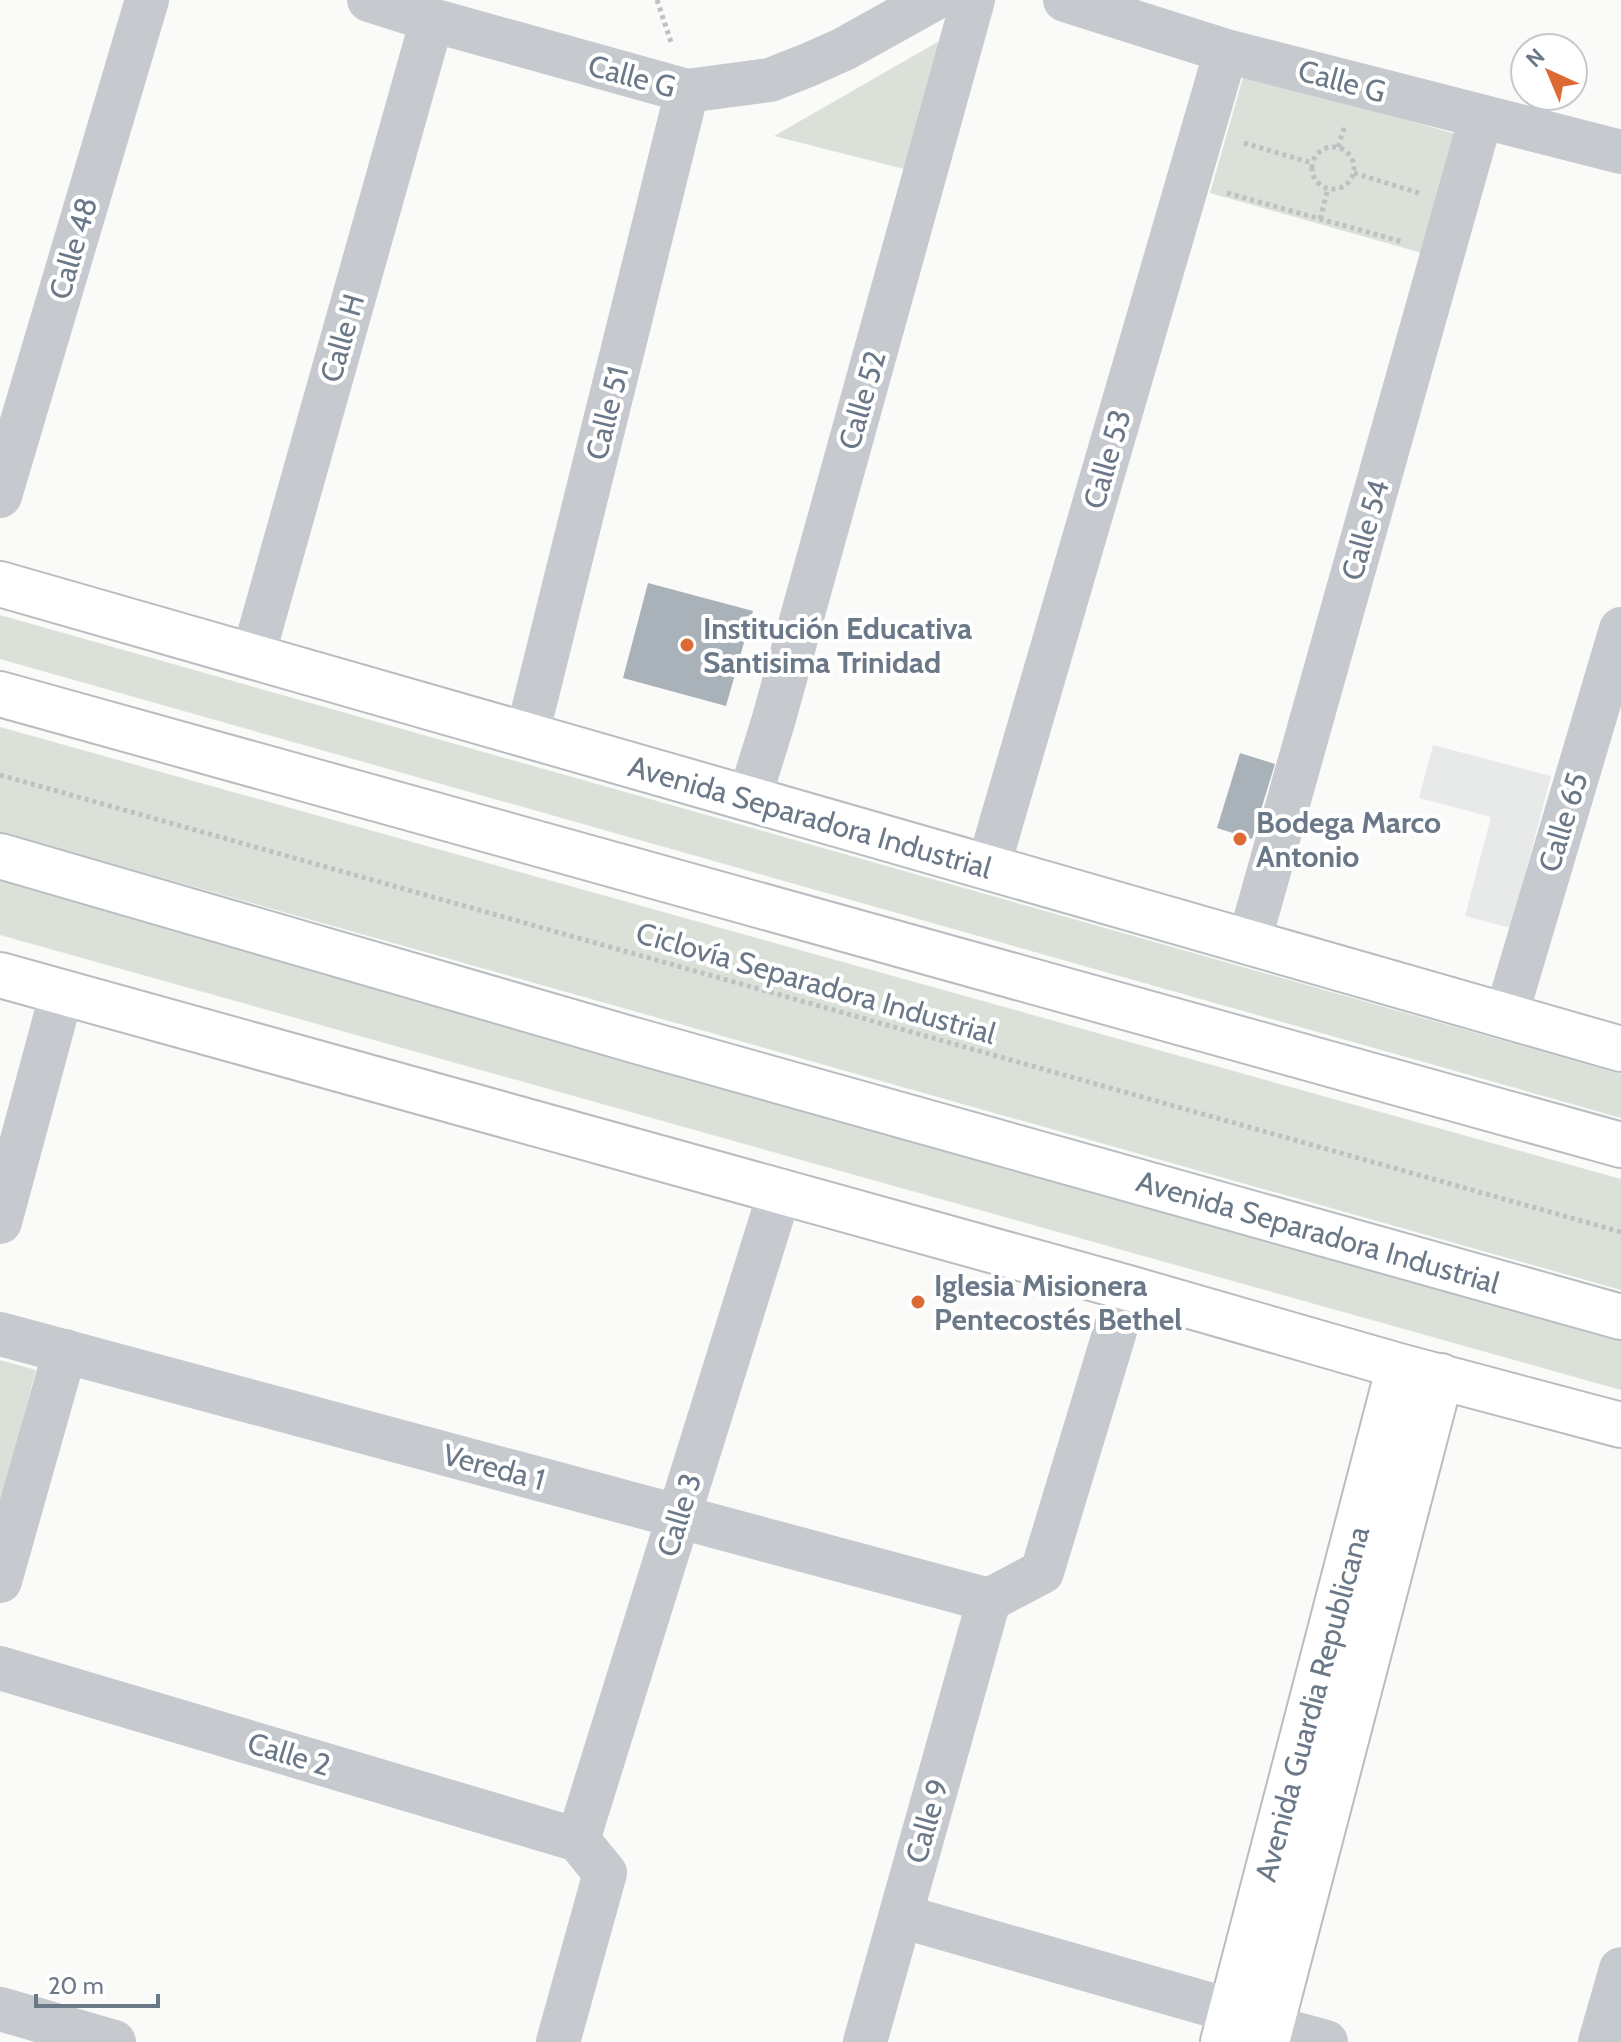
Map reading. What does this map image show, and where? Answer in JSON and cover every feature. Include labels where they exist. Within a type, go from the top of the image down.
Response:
[{"type":"street","name":"Calle 48","points":[[0,496],[147,0]]},
{"type":"street","name":"Calle G","points":[[369,0],[687,91],[770,80],[844,49],[932,0]]},
{"type":"street","name":"Calle 52","points":[[749,799],[973,0]]},
{"type":"street","name":"Calle G","points":[[1065,0],[1226,51],[1621,152]]},
{"type":"street","name":"Calle H","points":[[253,656],[432,20]]},
{"type":"street","name":"Calle 53","points":[[988,868],[1226,51]]},
{"type":"street","name":"Calle 51","points":[[527,735],[687,91]]},
{"type":"street","name":"Calle 54","points":[[1249,942],[1481,117]]},
{"type":"street","name":"Avenida Separadora Industrial","points":[[0,584],[1621,1049]]},
{"type":"street","name":"Calle 65","points":[[1506,1016],[1621,629]]},
{"type":"street","points":[[0,694],[1621,1145]]},
{"type":"street","name":"Avenida Separadora Industrial","points":[[0,856],[653,1045],[1621,1317]]},
{"type":"street","points":[[0,975],[1399,1366],[1621,1425]]},
{"type":"street","points":[[0,1222],[62,992]]},
{"type":"street","name":"Calle 3","points":[[578,1840],[780,1191]]},
{"type":"street","points":[[989,1600],[1042,1572],[1128,1288]]},
{"type":"street","name":"Vereda 1","points":[[0,1334],[989,1600]]},
{"type":"street","points":[[0,1581],[65,1351]]},
{"type":"street","name":"Avenida Guardia Republicana","points":[[1248,2030],[1399,1366]]},
{"type":"street","name":"Avenida Guardia Republicana","points":[[1248,2030],[1441,1376]]},
{"type":"street","name":"Calle 9","points":[[865,2042],[989,1600]]},
{"type":"street","name":"Calle 2","points":[[0,1668],[578,1840]]},
{"type":"street","points":[[558,2042],[605,1873],[578,1840]]},
{"type":"street","points":[[901,1916],[1248,2030],[1326,2042]]},
{"type":"street","points":[[1600,2042],[1621,1969]]},
{"type":"street","points":[[0,2009],[114,2042]]},
{"type":"path","points":[[1243,143],[1312,163]]},
{"type":"path","points":[[1327,147],[1338,147],[1349,152],[1355,162],[1354,173],[1349,183],[1340,189],[1328,189],[1318,184],[1312,175],[1312,163],[1317,153],[1327,147]]},
{"type":"path","points":[[1354,173],[1456,204]]},
{"type":"path","points":[[1188,182],[1442,253]]},
{"type":"path","points":[[1320,219],[1328,189]]},
{"type":"path","name":"Ciclovía Separadora Industrial","points":[[0,775],[1621,1232]]},
{"type":"shaded area","points":[[948,36],[908,170],[774,136]]},
{"type":"shaded area","points":[[1244,74],[1463,136],[1429,255],[1210,193]]},
{"type":"shaded area","points":[[0,615],[1621,1074],[1621,1118],[0,659]]},
{"type":"shaded area","points":[[0,727],[1621,1179],[1621,1290],[0,832]]},
{"type":"shaded area","points":[[1433,745],[1551,776],[1511,928],[1465,916],[1491,817],[1419,798]]},
{"type":"shaded area","points":[[0,880],[1621,1335],[1621,1390],[0,935]]},
{"type":"shaded area","points":[[0,1360],[36,1370],[0,1505]]},
{"type":"building","name":"Institución Educativa Santisima Trinidad","points":[[648,583],[753,611],[726,706],[623,678]]},
{"type":"building","points":[[1240,753],[1275,764],[1252,839],[1217,828]]},
{"type":"place","name":"Institución Educativa Santisima Trinidad","points":[[687,645]]},
{"type":"place","name":"Bodega Marco Antonio","points":[[1240,839]]},
{"type":"place","name":"Iglesia Misionera Pentecostés Bethel","points":[[918,1302]]}]
